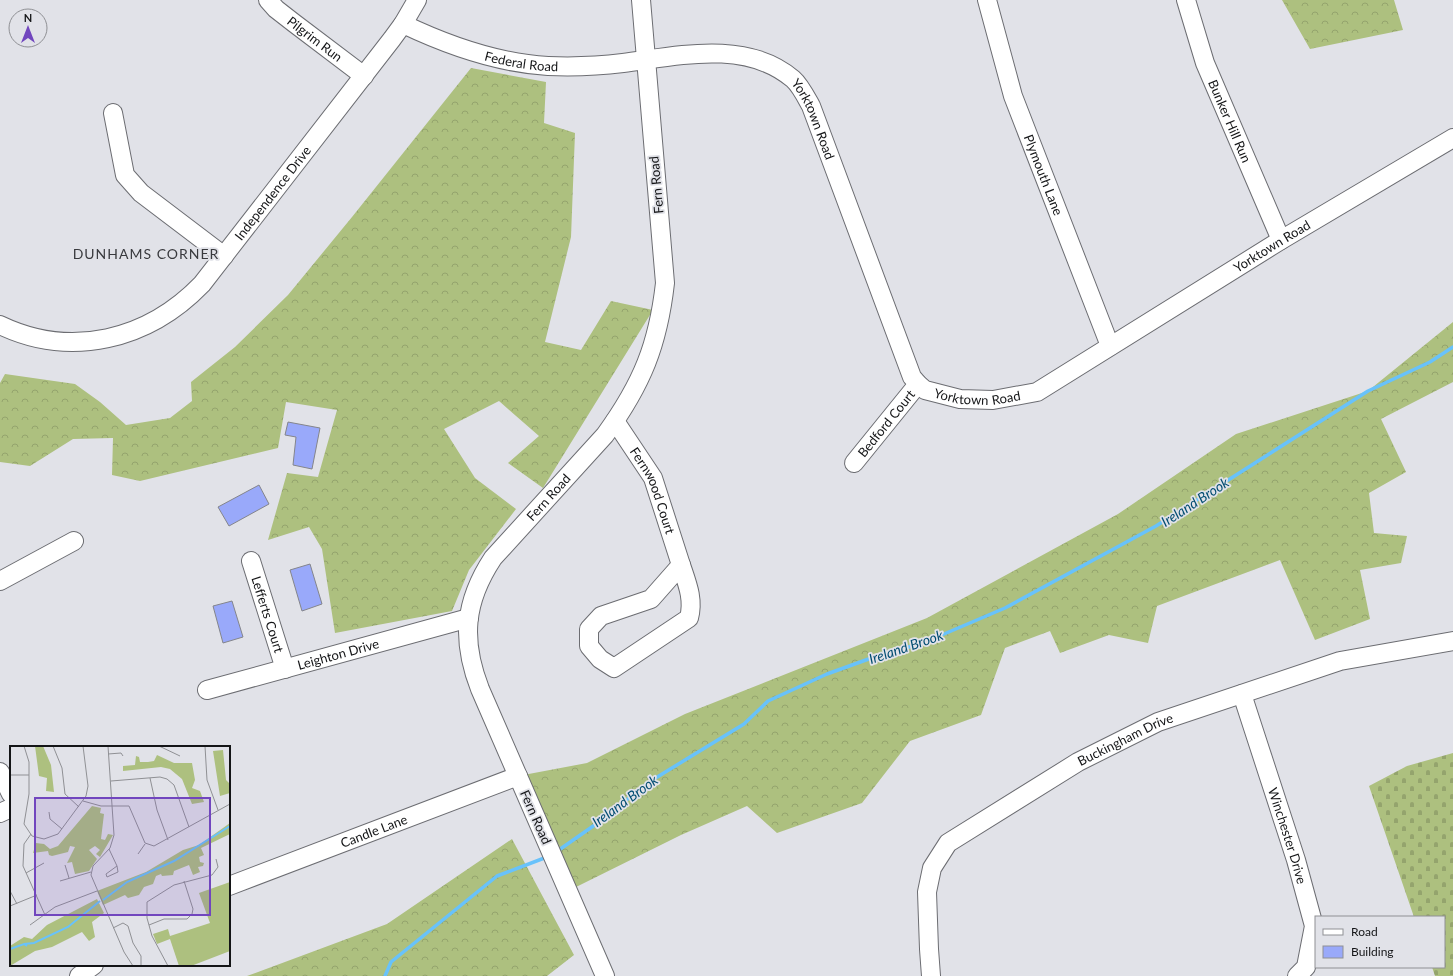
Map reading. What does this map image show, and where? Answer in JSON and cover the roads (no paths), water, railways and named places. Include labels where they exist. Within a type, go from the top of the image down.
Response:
[{"type":"street","name":"Pilgrim Run","points":[[268,0],[276,9],[364,76]]},
{"type":"street","name":"Independence Drive","points":[[0,325],[25,335],[43,339],[60,341],[96,340],[113,338],[130,332],[157,320],[177,307],[202,284],[224,256],[364,76],[403,24],[417,0]]},
{"type":"street","name":"Fern Road","points":[[605,976],[473,670],[468,644],[469,618],[474,593],[493,558],[615,421],[635,388],[647,363],[657,330],[662,310],[665,282],[641,0]]},
{"type":"street","name":"Plymouth Lane","points":[[986,0],[1013,96],[1110,346]]},
{"type":"street","name":"Bunker Hill Run","points":[[1186,0],[1205,63],[1281,240]]},
{"type":"street","name":"Federal Road","points":[[403,24],[437,40],[466,50],[510,61],[548,66],[585,66],[623,63],[646,59]]},
{"type":"street","name":"Yorktown Road","points":[[646,59],[711,52],[734,54],[757,60],[781,70],[794,80],[811,106],[912,377],[925,390],[960,399],[993,400],[1038,392],[1281,240],[1453,138]]},
{"type":"street","points":[[113,113],[125,175],[141,193],[224,256]]},
{"type":"street","name":"Bedford Court","points":[[854,463],[918,384]]},
{"type":"street","name":"Fernwood Court","points":[[615,421],[653,478],[681,565],[690,593],[692,608],[689,618],[614,668],[600,659],[589,646],[589,629],[601,616],[651,598],[681,565]]},
{"type":"street","points":[[0,581],[74,540]]},
{"type":"street","name":"Lefferts Court","points":[[251,561],[285,668]]},
{"type":"street","name":"Leighton Drive","points":[[207,690],[469,618]]},
{"type":"street","name":"Buckingham Drive","points":[[931,976],[927,892],[932,868],[948,843],[1078,762],[1158,722],[1340,661],[1453,641]]},
{"type":"street","name":"Winchester Drive","points":[[1242,694],[1296,860],[1314,926],[1306,967],[1297,976]]},
{"type":"street","points":[[0,772],[10,792]]},
{"type":"street","name":"Candle Lane","points":[[230,886],[518,776]]},
{"type":"street","points":[[0,813],[10,808]]},
{"type":"waterway","name":"Ireland Brook","points":[[556,852],[599,822],[649,782],[744,724],[768,701],[827,674],[877,656],[923,643],[1005,608],[1156,526],[1368,391],[1430,362],[1453,347]]},
{"type":"waterway","name":"Ireland Brook","points":[[385,976],[391,962],[497,876],[547,857]]},
{"type":"district","name":"DUNHAMS CORNER","points":[[146,254]]}]
